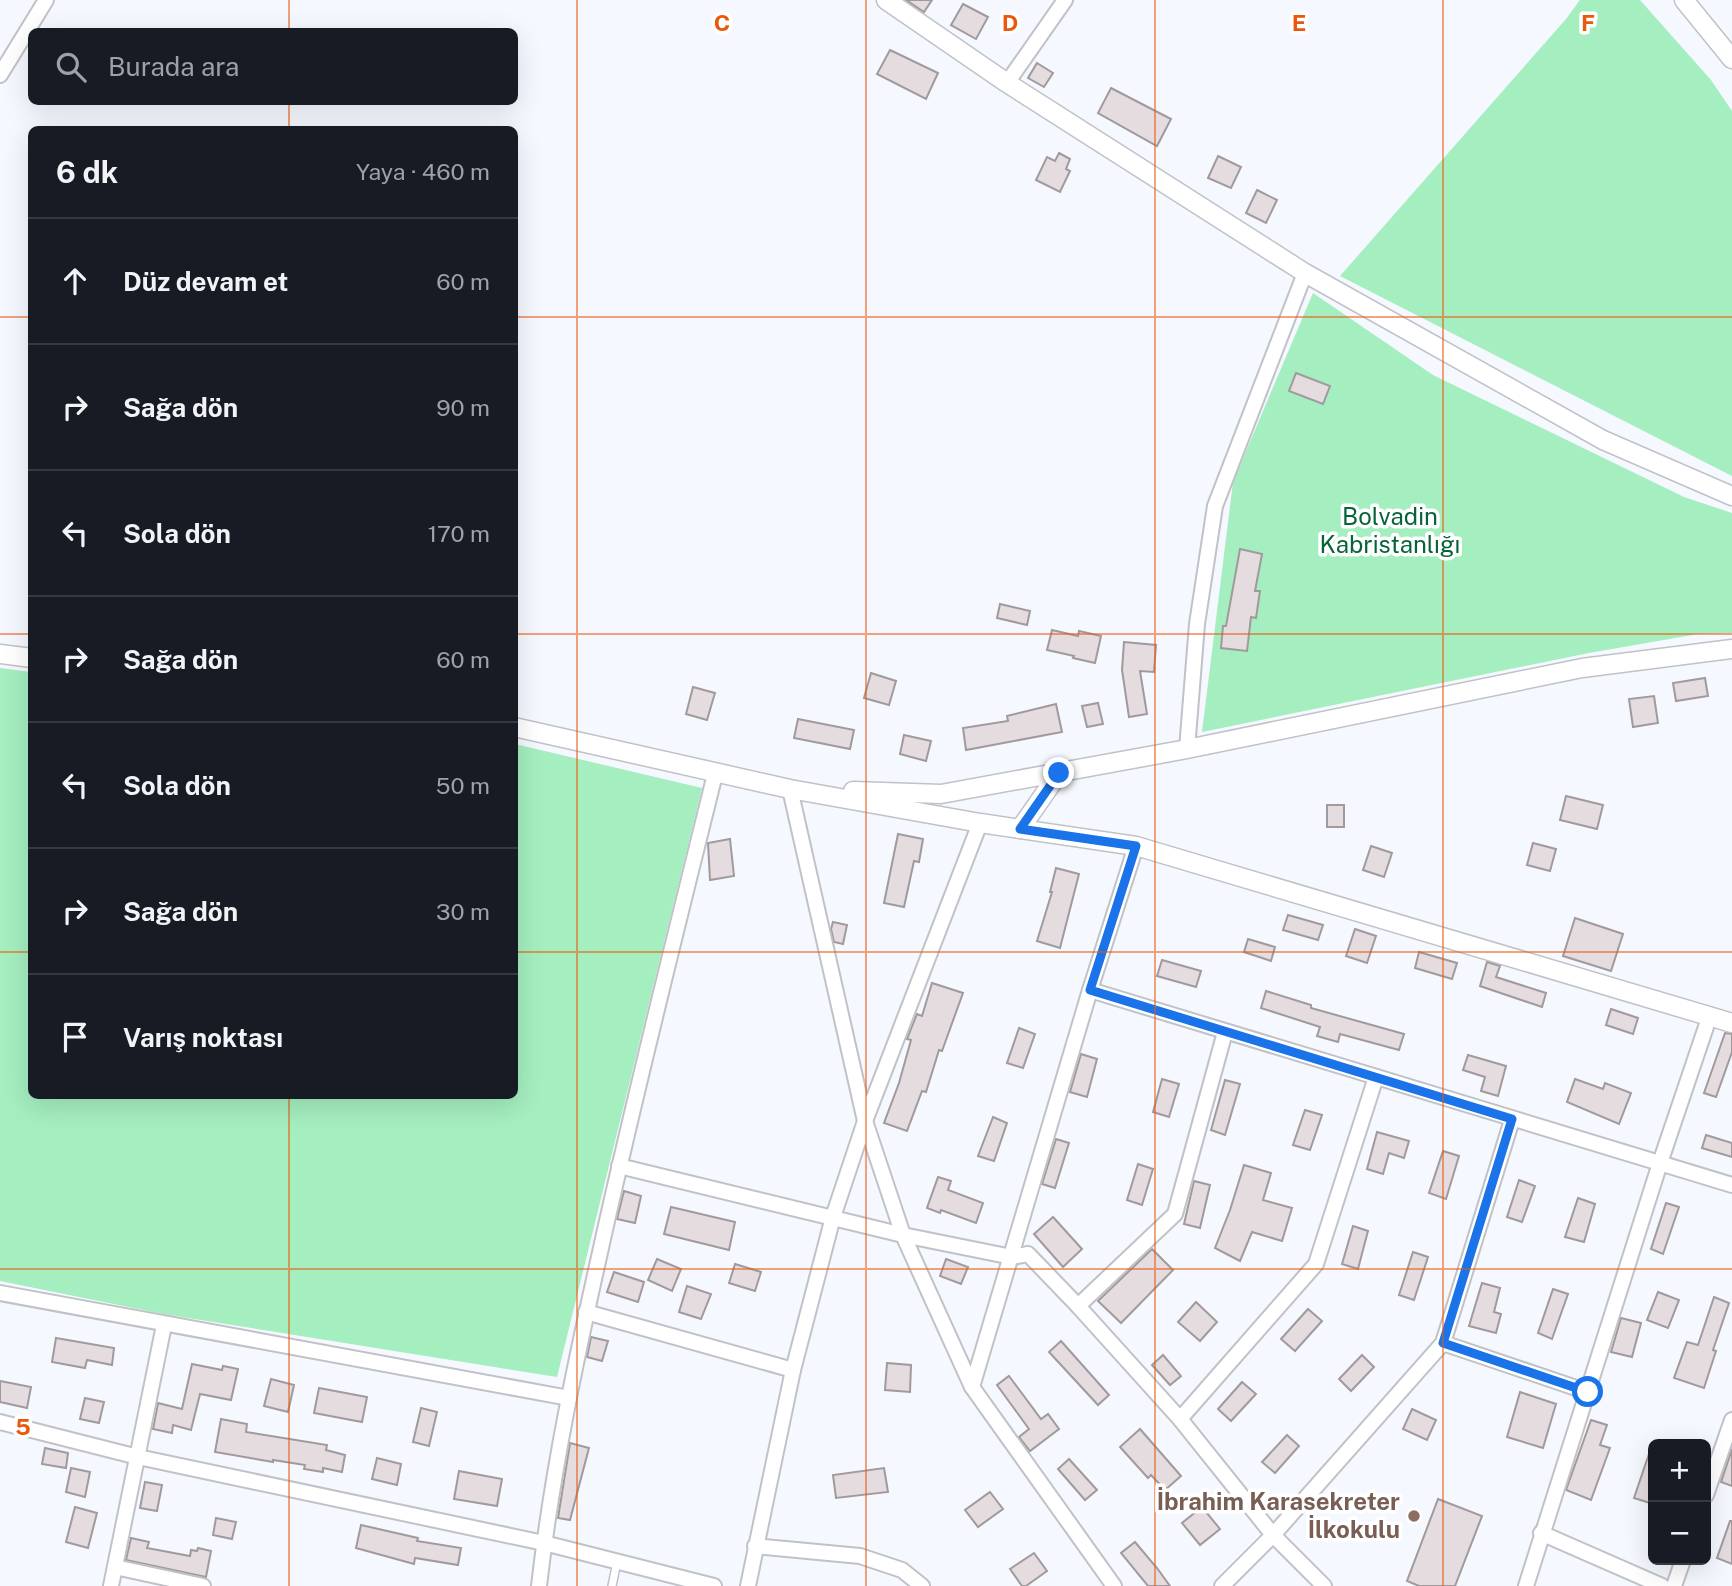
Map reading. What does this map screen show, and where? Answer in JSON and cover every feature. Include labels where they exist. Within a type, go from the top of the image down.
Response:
[{"type":"street","points":[[29,28],[46,0]]},
{"type":"street","points":[[886,0],[1007,82],[1305,272],[1603,440],[1732,496]]},
{"type":"street","points":[[1007,82],[1065,0]]},
{"type":"street","points":[[1684,0],[1732,59]]},
{"type":"street","points":[[0,75],[28,29]]},
{"type":"street","points":[[1187,749],[1198,624],[1215,506],[1305,272]]},
{"type":"street","points":[[790,789],[941,794],[1187,749],[1582,668],[1732,649]]},
{"type":"street","points":[[0,654],[28,658]]},
{"type":"street","points":[[518,728],[790,789],[980,823],[1136,846],[1732,1023]]},
{"type":"street","points":[[1020,829],[1059,773]]},
{"type":"street","points":[[539,1586],[544,1543],[586,1312],[715,774]]},
{"type":"street","points":[[790,789],[864,1121],[903,1234],[972,1387],[1114,1586]]},
{"type":"street","points":[[748,1586],[793,1370],[833,1217],[864,1121],[980,823]]},
{"type":"street","points":[[972,1387],[1090,990],[1136,846]]},
{"type":"street","points":[[1090,990],[1732,1185]]},
{"type":"street","points":[[1526,1586],[1660,1163],[1710,1015]]},
{"type":"street","points":[[1078,1306],[1175,1214],[1225,1032]]},
{"type":"street","points":[[1180,1419],[1316,1265],[1376,1077]]},
{"type":"street","points":[[1222,1586],[1273,1535],[1443,1343],[1512,1119]]},
{"type":"street","points":[[619,1166],[903,1234],[1012,1257],[1028,1254],[1180,1419],[1273,1535],[1324,1586]]},
{"type":"street","points":[[0,1293],[569,1398]]},
{"type":"street","points":[[586,1312],[793,1370]]},
{"type":"street","points":[[111,1586],[164,1325]]},
{"type":"street","points":[[1443,1343],[1588,1392]]},
{"type":"street","points":[[1711,1481],[1732,1420]]},
{"type":"street","points":[[0,1422],[138,1457],[544,1543],[714,1586]]},
{"type":"street","points":[[1541,1534],[1662,1586]]},
{"type":"street","points":[[755,1546],[860,1556],[902,1570],[922,1586]]},
{"type":"street","points":[[1674,1586],[1681,1565]]},
{"type":"street","points":[[115,1567],[203,1586]]},
{"type":"lane","points":[[611,1586],[617,1562]]},
{"type":"green space","points":[[1580,0],[1640,0],[1711,80],[1732,111],[1732,476],[1340,276]]},
{"type":"green space","name":"Bolvadin Kabristanlığı","points":[[1313,293],[1433,375],[1684,497],[1732,513],[1732,633],[1698,634],[1589,653],[1202,732],[1233,482]]},
{"type":"green space","points":[[0,668],[28,672],[28,1099],[518,1099],[518,745],[702,788],[557,1377],[163,1314],[0,1281]]},
{"type":"building","points":[[906,0],[932,0],[924,12]]},
{"type":"building","points":[[963,4],[988,17],[976,39],[951,25]]},
{"type":"building","points":[[890,50],[938,73],[926,99],[877,74]]},
{"type":"building","points":[[1037,63],[1053,73],[1044,87],[1028,78]]},
{"type":"building","points":[[1111,88],[1171,119],[1157,146],[1098,113]]},
{"type":"building","points":[[1059,153],[1070,159],[1066,169],[1070,171],[1060,192],[1036,180],[1047,157],[1055,161]]},
{"type":"building","points":[[1218,156],[1241,167],[1231,188],[1208,178]]},
{"type":"building","points":[[1257,190],[1277,200],[1266,223],[1246,213]]},
{"type":"building","points":[[1296,373],[1330,386],[1323,404],[1289,391]]},
{"type":"building","points":[[1240,549],[1262,554],[1255,591],[1260,591],[1256,618],[1251,617],[1247,651],[1221,648],[1223,626],[1226,626]]},
{"type":"building","points":[[1000,604],[1030,611],[1027,625],[997,618]]},
{"type":"building","points":[[1052,630],[1078,636],[1079,631],[1101,636],[1095,663],[1047,650]]},
{"type":"building","points":[[1124,642],[1156,645],[1154,672],[1140,671],[1147,714],[1129,717],[1122,670]]},
{"type":"building","points":[[871,673],[896,681],[889,705],[864,698]]},
{"type":"building","points":[[1705,678],[1708,696],[1676,701],[1673,683]]},
{"type":"building","points":[[693,687],[715,693],[707,720],[686,714]]},
{"type":"building","points":[[1654,696],[1658,723],[1633,727],[1629,699]]},
{"type":"building","points":[[1098,703],[1103,724],[1087,727],[1082,706]]},
{"type":"building","points":[[1056,704],[1062,732],[966,750],[963,728],[1008,721],[1007,716]]},
{"type":"building","points":[[798,719],[854,730],[850,749],[794,738]]},
{"type":"building","points":[[904,735],[931,741],[926,761],[900,754]]},
{"type":"building","points":[[1566,796],[1603,805],[1597,829],[1560,820]]},
{"type":"building","points":[[1327,805],[1344,805],[1344,827],[1327,827]]},
{"type":"building","points":[[898,834],[923,839],[919,862],[914,861],[904,907],[884,903]]},
{"type":"building","points":[[730,839],[734,876],[710,880],[708,843]]},
{"type":"building","points":[[1533,843],[1556,849],[1550,871],[1527,865]]},
{"type":"building","points":[[1371,846],[1392,853],[1384,877],[1363,870]]},
{"type":"building","points":[[1056,868],[1079,874],[1060,948],[1037,941],[1052,892]]},
{"type":"building","points":[[1288,915],[1323,925],[1318,940],[1283,930]]},
{"type":"building","points":[[1575,918],[1623,934],[1611,971],[1563,956]]},
{"type":"building","points":[[833,922],[847,925],[843,944],[834,942],[831,929]]},
{"type":"building","points":[[1355,929],[1376,936],[1367,963],[1346,956]]},
{"type":"building","points":[[1248,939],[1275,947],[1271,961],[1244,952]]},
{"type":"building","points":[[1419,952],[1457,963],[1452,979],[1415,968]]},
{"type":"building","points":[[1162,960],[1201,971],[1196,987],[1157,976]]},
{"type":"building","points":[[1487,962],[1500,966],[1496,977],[1546,993],[1542,1007],[1480,986]]},
{"type":"building","points":[[932,983],[963,993],[942,1051],[939,1050],[926,1092],[922,1091],[907,1131],[884,1123],[911,1040],[907,1039],[917,1014],[922,1016]]},
{"type":"building","points":[[1266,991],[1311,1005],[1311,1008],[1404,1034],[1399,1050],[1340,1034],[1338,1042],[1317,1036],[1320,1027],[1261,1008]]},
{"type":"building","points":[[1611,1009],[1638,1018],[1633,1034],[1606,1025]]},
{"type":"building","points":[[1019,1028],[1035,1034],[1023,1068],[1007,1063]]},
{"type":"building","points":[[1725,1033],[1732,1034],[1732,1052],[1716,1097],[1704,1093]]},
{"type":"building","points":[[1081,1054],[1097,1059],[1087,1097],[1070,1092]]},
{"type":"building","points":[[1468,1055],[1506,1066],[1498,1096],[1481,1091],[1485,1077],[1463,1070]]},
{"type":"building","points":[[1162,1079],[1179,1084],[1169,1117],[1153,1112]]},
{"type":"building","points":[[1575,1079],[1603,1089],[1605,1083],[1631,1093],[1619,1124],[1567,1102]]},
{"type":"building","points":[[1225,1080],[1240,1084],[1225,1135],[1211,1130]]},
{"type":"building","points":[[1305,1110],[1322,1115],[1310,1150],[1293,1145]]},
{"type":"building","points":[[993,1117],[1007,1123],[994,1161],[978,1156]]},
{"type":"building","points":[[1377,1132],[1409,1141],[1404,1158],[1389,1153],[1383,1174],[1367,1169]]},
{"type":"building","points":[[1706,1135],[1732,1143],[1732,1157],[1702,1148]]},
{"type":"building","points":[[1056,1139],[1069,1143],[1055,1188],[1042,1184]]},
{"type":"building","points":[[1443,1151],[1459,1156],[1446,1199],[1429,1193]]},
{"type":"building","points":[[1138,1164],[1153,1169],[1142,1205],[1127,1200]]},
{"type":"building","points":[[1244,1165],[1271,1173],[1263,1200],[1292,1208],[1282,1241],[1252,1232],[1240,1261],[1215,1248]]},
{"type":"building","points":[[938,1177],[951,1181],[948,1190],[983,1203],[976,1223],[941,1210],[940,1213],[927,1208]]},
{"type":"building","points":[[1519,1180],[1535,1186],[1522,1222],[1507,1217]]},
{"type":"building","points":[[1194,1181],[1210,1185],[1200,1228],[1184,1224]]},
{"type":"building","points":[[624,1191],[641,1196],[635,1223],[617,1219]]},
{"type":"building","points":[[1578,1198],[1595,1204],[1584,1242],[1565,1237]]},
{"type":"building","points":[[1666,1203],[1679,1207],[1663,1254],[1651,1249]]},
{"type":"building","points":[[671,1207],[735,1222],[729,1250],[664,1234]]},
{"type":"building","points":[[1053,1217],[1082,1249],[1063,1267],[1034,1234]]},
{"type":"building","points":[[1353,1226],[1368,1231],[1358,1269],[1342,1264]]},
{"type":"building","points":[[1152,1249],[1173,1270],[1121,1323],[1098,1301]]},
{"type":"building","points":[[1413,1252],[1428,1257],[1414,1300],[1399,1295]]},
{"type":"building","points":[[657,1259],[681,1269],[672,1291],[648,1280]]},
{"type":"building","points":[[946,1259],[968,1267],[961,1284],[940,1276]]},
{"type":"building","points":[[735,1264],[761,1272],[755,1291],[729,1283]]},
{"type":"building","points":[[614,1272],[644,1282],[638,1302],[607,1292]]},
{"type":"building","points":[[1482,1283],[1500,1288],[1494,1312],[1501,1314],[1496,1333],[1469,1326]]},
{"type":"building","points":[[687,1286],[711,1294],[701,1319],[679,1312]]},
{"type":"building","points":[[1553,1289],[1568,1294],[1552,1339],[1538,1333]]},
{"type":"building","points":[[1658,1292],[1679,1300],[1668,1328],[1647,1320]]},
{"type":"building","points":[[1714,1297],[1729,1303],[1704,1388],[1674,1378],[1687,1342],[1698,1345]]},
{"type":"building","points":[[1196,1302],[1217,1322],[1200,1341],[1178,1322]]},
{"type":"building","points":[[1308,1309],[1322,1321],[1295,1351],[1281,1339]]},
{"type":"building","points":[[1621,1318],[1641,1323],[1632,1357],[1611,1352]]},
{"type":"building","points":[[591,1337],[608,1341],[602,1361],[587,1357]]},
{"type":"building","points":[[56,1338],[114,1348],[112,1365],[87,1360],[85,1368],[52,1362]]},
{"type":"building","points":[[1061,1341],[1109,1395],[1098,1405],[1049,1352]]},
{"type":"building","points":[[1163,1355],[1181,1376],[1170,1385],[1152,1365]]},
{"type":"building","points":[[1362,1355],[1374,1367],[1351,1391],[1339,1379]]},
{"type":"building","points":[[887,1363],[911,1365],[910,1392],[885,1390]]},
{"type":"building","points":[[192,1364],[222,1370],[223,1366],[238,1369],[231,1400],[200,1394],[191,1430],[173,1425],[172,1433],[153,1429],[158,1403],[182,1409]]},
{"type":"building","points":[[1009,1376],[1041,1419],[1048,1414],[1059,1429],[1030,1451],[1019,1437],[1029,1429],[997,1385]]},
{"type":"building","points":[[271,1379],[294,1385],[288,1412],[264,1406]]},
{"type":"building","points":[[0,1381],[31,1387],[27,1408],[0,1402]]},
{"type":"building","points":[[1242,1382],[1256,1394],[1231,1421],[1218,1409]]},
{"type":"building","points":[[319,1388],[367,1397],[362,1422],[314,1413]]},
{"type":"building","points":[[1520,1392],[1556,1404],[1543,1448],[1507,1437]]},
{"type":"building","points":[[85,1398],[104,1402],[99,1423],[80,1419]]},
{"type":"building","points":[[421,1408],[437,1412],[429,1446],[413,1442]]},
{"type":"building","points":[[1412,1409],[1436,1420],[1427,1440],[1403,1429]]},
{"type":"building","points":[[221,1419],[247,1424],[246,1432],[327,1445],[326,1450],[345,1455],[342,1472],[323,1468],[323,1472],[304,1469],[305,1465],[215,1452]]},
{"type":"building","points":[[1591,1420],[1607,1425],[1600,1445],[1610,1448],[1591,1500],[1566,1490]]},
{"type":"building","points":[[1140,1429],[1181,1476],[1165,1490],[1151,1475],[1148,1478],[1120,1447]]},
{"type":"building","points":[[1287,1435],[1299,1446],[1275,1473],[1262,1462]]},
{"type":"building","points":[[570,1443],[589,1448],[570,1520],[558,1518]]},
{"type":"building","points":[[45,1448],[68,1453],[66,1468],[42,1464]]},
{"type":"building","points":[[1732,1449],[1732,1486],[1721,1482]]},
{"type":"building","points":[[1648,1457],[1648,1502],[1634,1498]]},
{"type":"building","points":[[377,1458],[401,1464],[397,1485],[372,1479]]},
{"type":"building","points":[[1069,1459],[1097,1490],[1085,1500],[1058,1469]]},
{"type":"building","points":[[71,1468],[90,1472],[85,1497],[66,1492]]},
{"type":"building","points":[[884,1468],[888,1492],[836,1498],[833,1475]]},
{"type":"building","points":[[459,1471],[502,1479],[497,1506],[454,1499]]},
{"type":"building","points":[[145,1482],[162,1485],[157,1511],[140,1508]]},
{"type":"building","points":[[990,1492],[1003,1509],[978,1527],[965,1510]]},
{"type":"building","points":[[1438,1499],[1482,1516],[1455,1586],[1419,1586],[1407,1581]]},
{"type":"building","points":[[75,1507],[97,1513],[88,1548],[66,1542]]},
{"type":"building","points":[[1202,1507],[1220,1529],[1200,1545],[1182,1523]]},
{"type":"building","points":[[216,1518],[236,1522],[232,1539],[213,1535]]},
{"type":"building","points":[[1732,1521],[1732,1564],[1717,1558]]},
{"type":"building","points":[[361,1525],[418,1538],[417,1541],[461,1548],[458,1565],[415,1558],[414,1564],[356,1548]]},
{"type":"building","points":[[131,1538],[149,1542],[147,1548],[190,1556],[191,1550],[197,1551],[198,1548],[211,1551],[206,1577],[126,1560]]},
{"type":"building","points":[[1135,1542],[1170,1586],[1148,1586],[1121,1553]]},
{"type":"building","points":[[1034,1553],[1047,1571],[1022,1586],[1010,1569]]},
{"type":"place","name":"İbrahim Karasekreter İlkokulu","points":[[1414,1516]]},
{"type":"route","points":[[1059,773],[1020,829],[1136,846],[1090,990],[1512,1119],[1443,1343],[1588,1392]]}]
